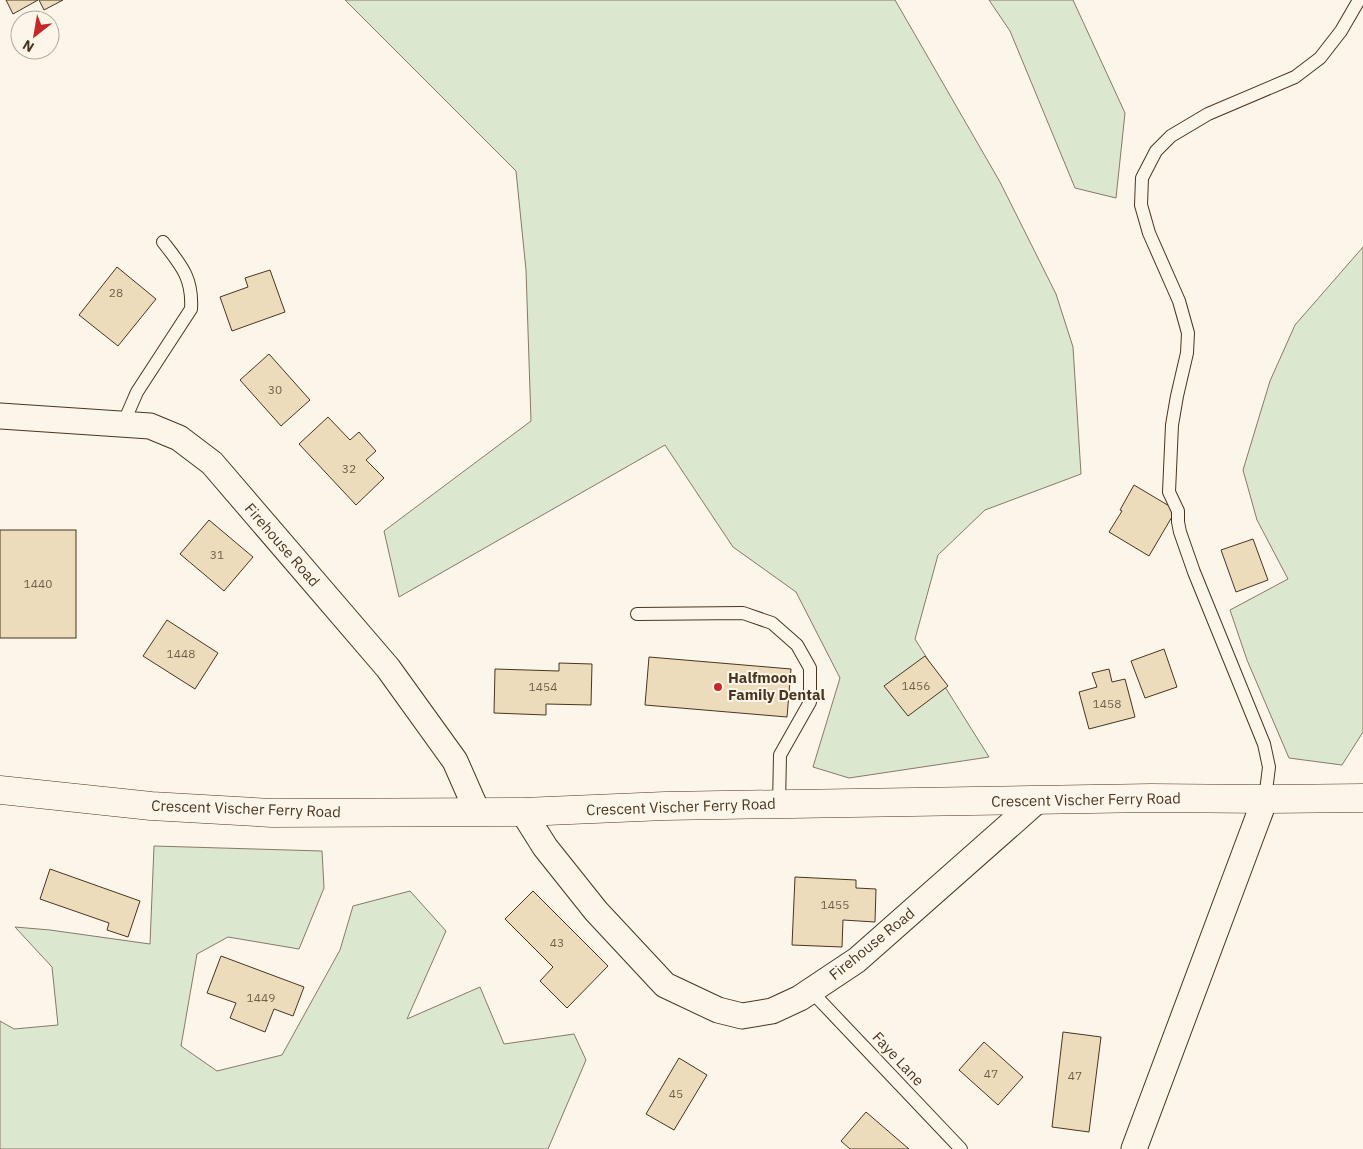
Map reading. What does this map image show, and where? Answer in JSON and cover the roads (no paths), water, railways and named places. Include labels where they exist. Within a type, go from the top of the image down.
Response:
[{"type":"main road","name":"Crescent Vischer Ferry Road","points":[[0,790],[151,806],[272,813],[523,812],[665,806],[1151,798],[1363,798]]},
{"type":"street","name":"Firehouse Road","points":[[0,416],[150,426],[179,438],[212,463],[388,668],[455,761],[477,811]]},
{"type":"street","points":[[1134,1149],[1265,799]]},
{"type":"street","name":"Firehouse Road","points":[[523,812],[545,847],[596,911],[665,985],[718,1010],[742,1016],[772,1011],[800,998],[857,960],[1038,800]]},
{"type":"lane","points":[[1265,799],[1269,767],[1264,744],[1194,572],[1180,532],[1178,511],[1169,492],[1172,425],[1187,353],[1188,333],[1179,301],[1149,233],[1141,204],[1142,178],[1156,150],[1171,136],[1208,114],[1295,77],[1320,58],[1341,31],[1359,0]]},
{"type":"lane","points":[[123,424],[137,392],[191,308],[192,295],[189,281],[182,266],[163,242]]},
{"type":"lane","points":[[637,614],[743,613],[772,623],[797,645],[810,668],[810,702],[780,755],[779,804]]},
{"type":"lane","name":"Faye Lane","points":[[810,991],[962,1149]]},
{"type":"place","name":"Halfmoon Family Dental","points":[[718,687]]}]
